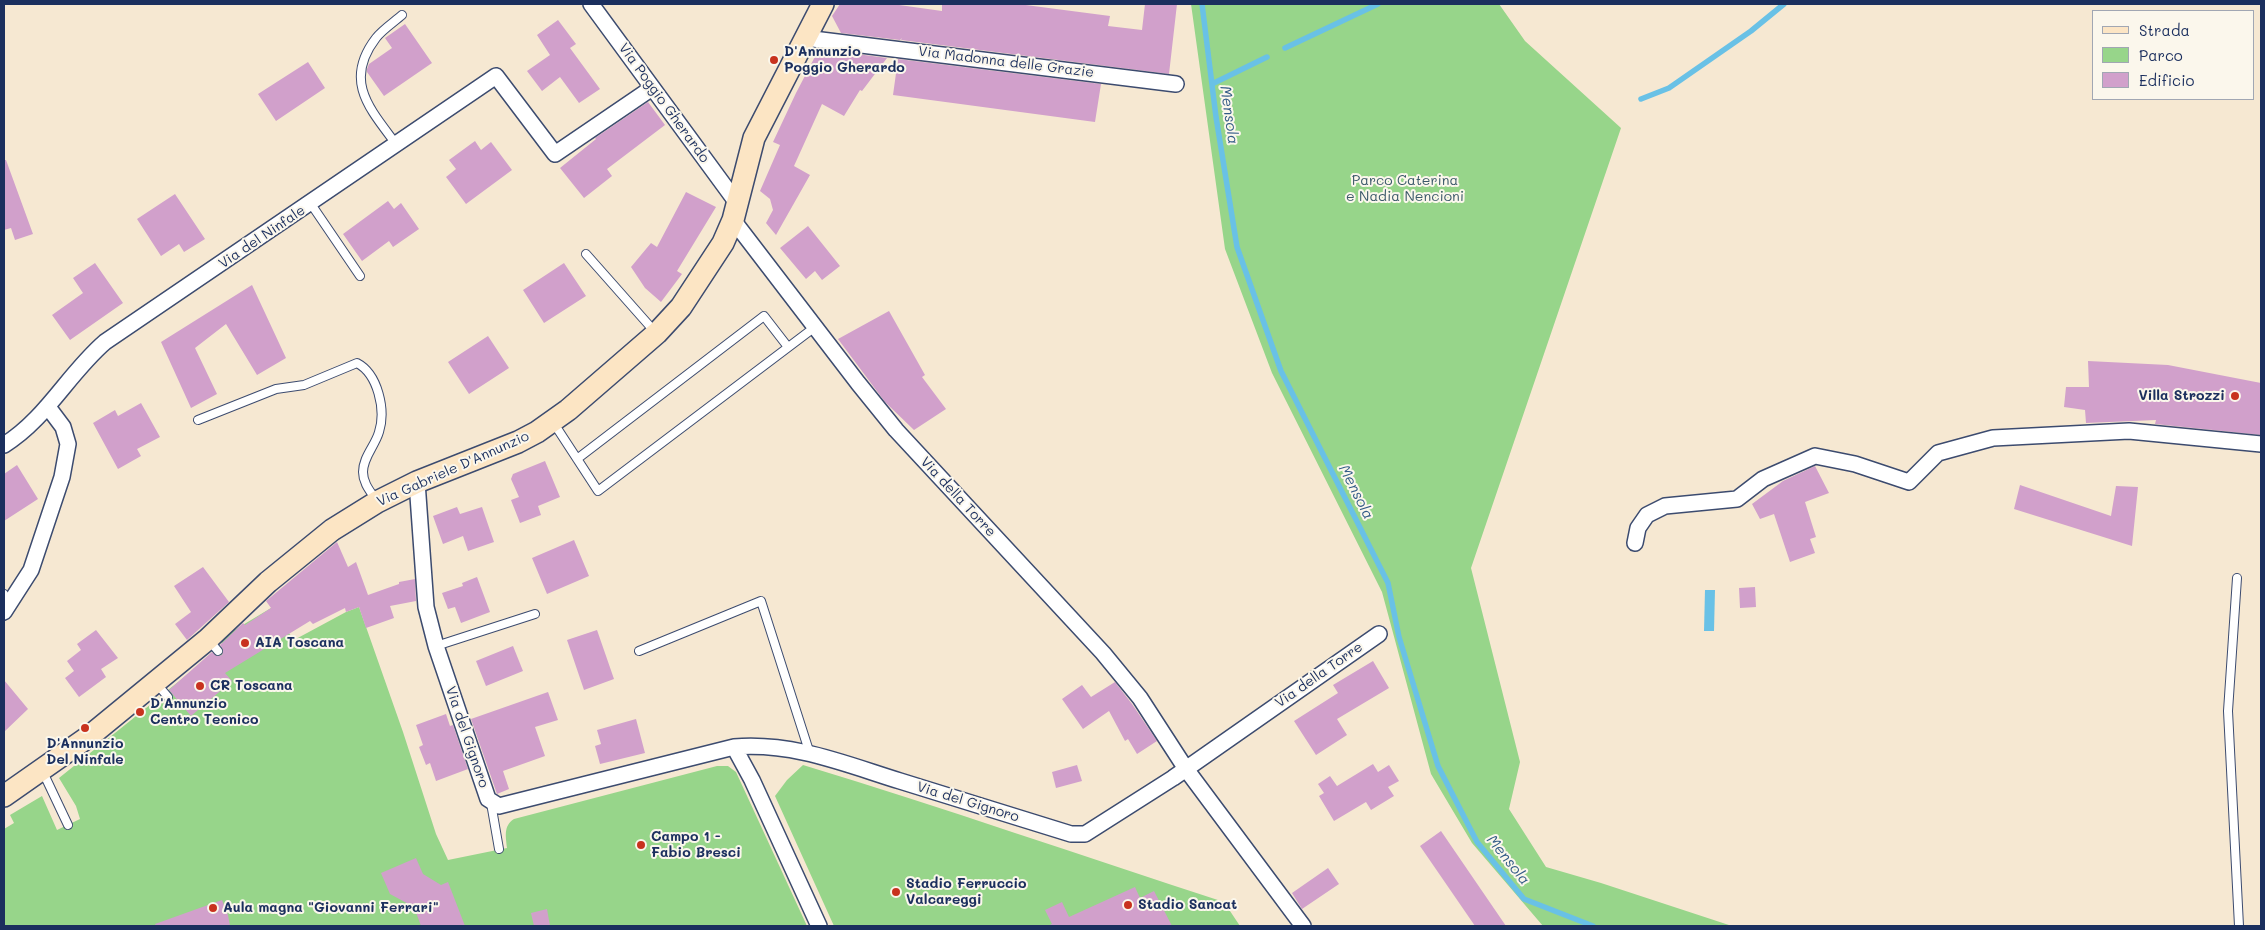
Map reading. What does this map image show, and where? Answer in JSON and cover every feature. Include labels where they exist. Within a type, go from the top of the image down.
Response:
[{"type":"street","name":"Via Poggio Gherardo","points":[[591,4],[652,88],[735,212]]},
{"type":"street","name":"Via Gabriele D'Annunzio","points":[[4,796],[91,735],[162,689],[213,645],[296,558],[332,530],[377,502],[417,482],[518,442],[553,422],[656,333],[681,307],[723,243],[735,212],[754,138],[823,4]]},
{"type":"street","name":"Via Madonna delle Grazie","points":[[805,38],[1176,84]]},
{"type":"street","name":"Via del Ninfale","points":[[4,445],[27,429],[48,407],[84,362],[105,342],[311,204],[496,76],[555,154],[652,88]]},
{"type":"street","name":"Via della Torre","points":[[735,212],[815,327],[896,430],[1103,652],[1140,698],[1186,769],[1303,926]]},
{"type":"street","points":[[6,604],[31,570],[62,477],[68,444],[64,427],[48,407]]},
{"type":"street","points":[[1635,543],[1638,528],[1647,516],[1665,506],[1737,500],[1763,479],[1815,456],[1855,464],[1909,482],[1938,453],[1993,438],[2128,430],[2261,444]]},
{"type":"street","name":"Via del Gignoro","points":[[417,482],[426,607],[436,646],[491,804],[504,805],[734,747],[770,746],[785,747],[810,754],[1078,835],[1095,829],[1186,769]]},
{"type":"street","name":"Via della Torre","points":[[1186,769],[1379,634]]},
{"type":"street","points":[[734,747],[752,780],[819,926]]},
{"type":"lane","points":[[396,144],[367,106],[361,89],[360,75],[366,56],[376,38],[402,15]]},
{"type":"lane","points":[[311,204],[360,276]]},
{"type":"lane","points":[[586,254],[656,333]]},
{"type":"lane","points":[[577,459],[764,316],[788,347]]},
{"type":"lane","points":[[553,422],[598,491],[815,327]]},
{"type":"lane","points":[[198,420],[276,389],[304,385],[357,363],[366,368],[375,381],[381,408],[379,432],[367,456],[363,471],[365,482],[377,502]]},
{"type":"lane","points":[[2237,578],[2228,711],[2239,926]]},
{"type":"lane","points":[[639,651],[761,601],[810,754]]},
{"type":"lane","points":[[436,646],[535,614]]},
{"type":"lane","points":[[42,770],[68,825]]},
{"type":"lane","points":[[491,804],[499,849]]},
{"type":"green space","name":"Parco Caterina e Nadia Nencioni","points":[[1191,4],[1499,4],[1525,41],[1621,128],[1471,568],[1520,762],[1509,809],[1546,867],[1732,926],[1543,926],[1472,843],[1431,774],[1382,592],[1272,373],[1225,249]]},
{"type":"green space","points":[[359,607],[403,732],[436,834],[448,860],[507,848],[507,828],[514,819],[717,766],[728,766],[736,772],[807,926],[4,926],[4,829],[14,823],[10,815],[42,796],[57,830],[80,819],[76,806],[59,778],[161,696],[165,700],[171,694],[168,690],[222,647],[221,638],[271,608],[294,640]]},
{"type":"green space","points":[[803,765],[1224,902],[1240,926],[834,926],[775,796],[787,780]]},
{"type":"water","points":[[1705,590],[1715,590],[1714,631],[1704,631]]},
{"type":"building","points":[[840,4],[892,4],[942,11],[942,4],[1018,4],[1110,16],[1108,26],[1142,30],[1145,4],[1177,4],[1169,74],[901,40],[902,38],[900,40],[841,33],[832,16]]},
{"type":"building","points":[[558,20],[576,44],[570,48],[600,89],[579,103],[560,77],[542,91],[527,71],[550,55],[537,35]]},
{"type":"building","points":[[405,24],[432,63],[384,96],[367,72],[367,69],[369,64],[392,48],[385,38]]},
{"type":"building","points":[[819,49],[887,58],[862,91],[860,90],[844,116],[822,104],[794,166],[810,175],[776,235],[766,223],[773,210],[770,199],[760,191],[780,145],[773,142]]},
{"type":"building","points":[[898,59],[1101,84],[1095,122],[893,95]]},
{"type":"building","points":[[308,62],[325,88],[276,121],[258,94]]},
{"type":"building","points":[[648,102],[665,125],[607,169],[612,176],[584,198],[560,168],[595,138]]},
{"type":"building","points":[[475,141],[481,150],[491,142],[512,170],[466,204],[446,177],[456,169],[449,160]]},
{"type":"building","points":[[4,160],[6,160],[33,234],[15,240],[11,228],[4,230]]},
{"type":"building","points":[[686,192],[716,207],[677,271],[682,274],[661,302],[645,288],[631,267],[651,243],[657,247]]},
{"type":"building","points":[[175,194],[205,239],[184,252],[179,244],[161,256],[137,219]]},
{"type":"building","points":[[388,201],[394,209],[401,203],[419,229],[393,247],[389,241],[362,261],[343,234]]},
{"type":"building","points":[[808,226],[840,266],[822,280],[815,271],[806,279],[780,248]]},
{"type":"building","points":[[95,263],[123,303],[70,340],[52,315],[83,293],[73,278]]},
{"type":"building","points":[[564,263],[586,296],[544,323],[523,290]]},
{"type":"building","points":[[252,285],[286,358],[257,375],[226,324],[195,348],[217,394],[191,408],[161,342]]},
{"type":"building","points":[[889,311],[925,375],[922,377],[946,409],[914,430],[885,402],[838,339]]},
{"type":"building","points":[[488,336],[509,368],[469,394],[448,362]]},
{"type":"building","points":[[2088,361],[2168,365],[2261,383],[2261,435],[2155,424],[2156,420],[2086,423],[2085,410],[2064,407],[2066,387],[2089,387]]},
{"type":"building","points":[[141,403],[160,437],[137,449],[141,456],[118,469],[93,423],[115,410],[118,416]]},
{"type":"building","points":[[545,461],[560,497],[538,506],[541,515],[520,523],[511,500],[519,497],[511,479],[513,474]]},
{"type":"building","points":[[17,465],[38,499],[4,521],[4,474]]},
{"type":"building","points":[[1815,466],[1829,493],[1805,502],[1816,537],[1810,539],[1815,553],[1790,562],[1774,514],[1760,519],[1752,504],[1783,481]]},
{"type":"building","points":[[2020,485],[2111,516],[2116,486],[2138,487],[2132,546],[2014,509]]},
{"type":"building","points":[[457,507],[460,514],[482,507],[494,542],[468,551],[463,536],[443,544],[433,516]]},
{"type":"building","points":[[574,540],[589,576],[547,594],[532,558]]},
{"type":"building","points":[[337,542],[348,567],[356,562],[368,595],[399,584],[399,582],[415,579],[416,601],[390,606],[394,618],[366,628],[359,607],[346,612],[345,608],[313,624],[310,621],[225,673],[232,681],[191,716],[169,690],[212,652],[217,656],[222,655],[223,650],[220,645],[243,623],[245,625],[271,608],[266,601]]},
{"type":"building","points":[[203,567],[229,602],[187,640],[175,624],[191,612],[174,586]]},
{"type":"building","points":[[477,577],[490,612],[461,623],[455,607],[448,609],[442,593],[463,586],[462,583]]},
{"type":"building","points":[[1755,587],[1756,607],[1740,608],[1739,588]]},
{"type":"building","points":[[96,630],[118,658],[101,669],[106,677],[79,697],[65,678],[74,671],[67,661],[81,650],[77,644]]},
{"type":"building","points":[[597,630],[614,679],[584,690],[567,640]]},
{"type":"building","points":[[513,646],[523,671],[486,686],[476,661]]},
{"type":"building","points":[[1373,661],[1389,688],[1337,719],[1347,735],[1316,755],[1294,721],[1338,693],[1333,685]]},
{"type":"building","points":[[4,680],[28,709],[4,732]]},
{"type":"building","points":[[1115,682],[1157,741],[1137,754],[1128,739],[1125,741],[1109,711],[1083,729],[1062,699],[1082,685],[1091,697]]},
{"type":"building","points":[[548,692],[558,720],[535,727],[545,756],[503,771],[509,789],[497,794],[471,719]]},
{"type":"building","points":[[446,714],[450,726],[453,725],[468,769],[436,781],[430,763],[426,765],[419,747],[423,745],[416,725]]},
{"type":"building","points":[[636,719],[645,753],[600,764],[595,746],[601,744],[597,730]]},
{"type":"building","points":[[1373,764],[1378,772],[1389,765],[1399,781],[1388,787],[1394,796],[1371,810],[1366,802],[1334,821],[1319,796],[1324,793],[1318,784],[1330,776],[1337,786]]},
{"type":"building","points":[[1077,765],[1082,781],[1056,788],[1052,772]]},
{"type":"building","points":[[1441,831],[1506,926],[1475,926],[1420,846]]},
{"type":"building","points":[[416,858],[423,874],[441,885],[448,882],[465,926],[421,926],[414,907],[390,894],[381,873]]},
{"type":"building","points":[[1328,868],[1339,884],[1302,909],[1292,893]]},
{"type":"building","name":"Stadio Sancat","points":[[1135,887],[1140,898],[1154,891],[1172,926],[1047,926],[1052,924],[1045,910],[1062,902],[1069,917]]},
{"type":"building","name":"Aula magna \"Giovanni Ferrari\"","points":[[222,900],[230,926],[156,926],[155,924]]},
{"type":"building","points":[[547,909],[550,926],[534,926],[531,913]]},
{"type":"waterway","name":"Mensola","points":[[1202,4],[1216,117],[1237,247],[1281,371],[1388,583],[1399,637],[1438,766],[1477,842],[1524,899],[1593,926]]},
{"type":"waterway","points":[[1285,48],[1378,4]]},
{"type":"waterway","points":[[1641,99],[1669,88],[1751,31],[1784,4]]},
{"type":"waterway","points":[[1212,84],[1267,57]]},
{"type":"place","name":"D'Annunzio Poggio Gherardo","points":[[774,60]]},
{"type":"place","name":"Villa Strozzi","points":[[2235,396]]},
{"type":"place","name":"AIA Toscana","points":[[245,643]]},
{"type":"place","name":"CR Toscana","points":[[200,686]]},
{"type":"place","name":"D'Annunzio Centro Tecnico","points":[[140,712]]},
{"type":"place","name":"D'Annunzio Del Ninfale","points":[[85,728]]},
{"type":"place","name":"Campo 1 - Fabio Bresci","points":[[641,845]]},
{"type":"place","name":"Stadio Ferruccio Valcareggi","points":[[896,892]]},
{"type":"place","name":"Stadio Sancat","points":[[1128,905]]},
{"type":"place","name":"Aula magna \"Giovanni Ferrari\"","points":[[213,908]]}]
